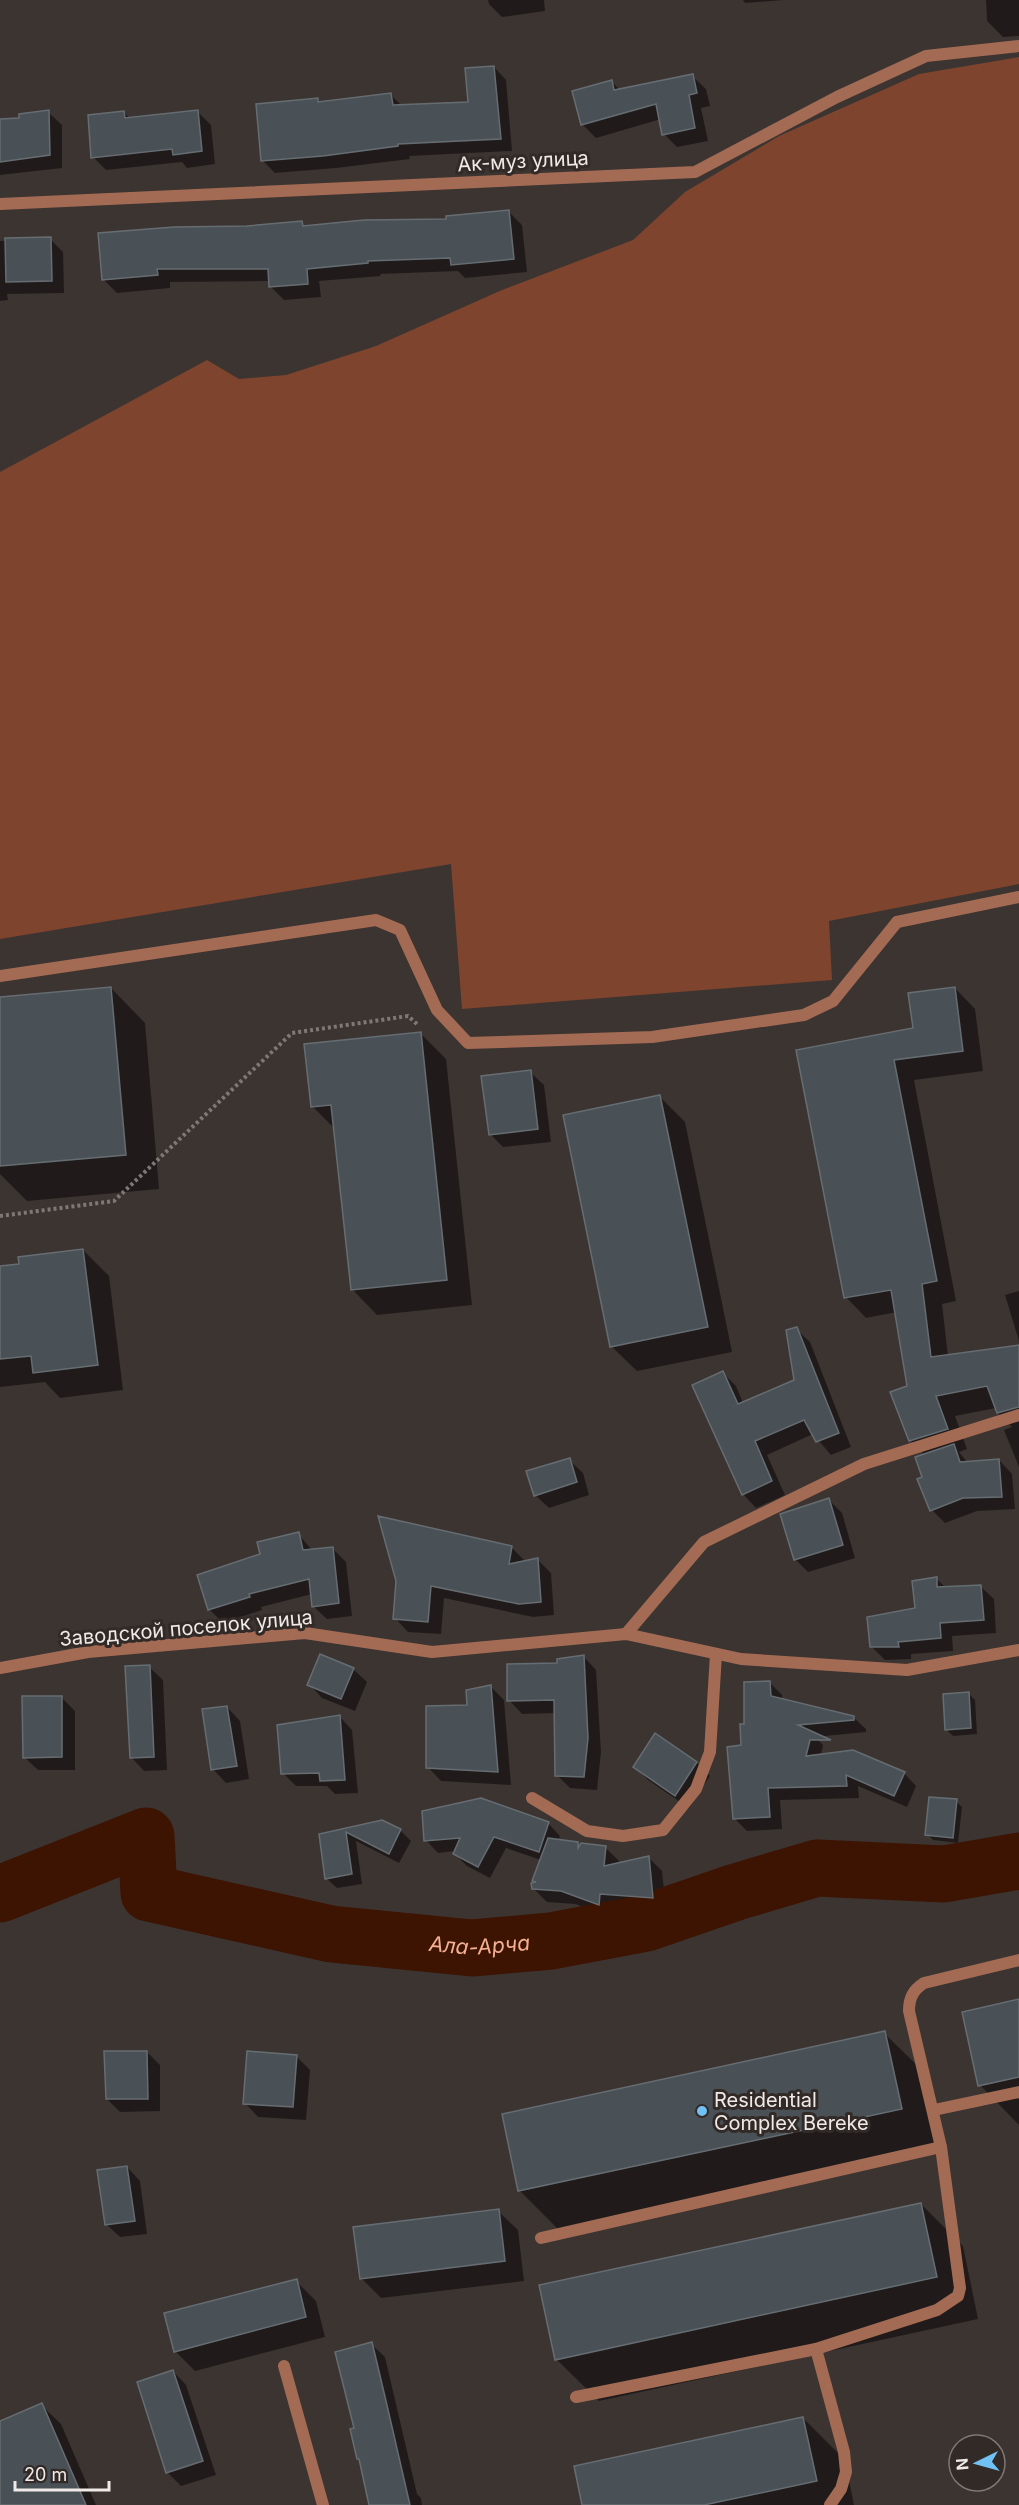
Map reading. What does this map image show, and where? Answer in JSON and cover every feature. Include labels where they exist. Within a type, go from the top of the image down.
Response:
[{"type":"street","name":"Ак-муз улица","points":[[0,204],[695,172],[837,97],[926,56],[1019,46]]},
{"type":"street","points":[[0,976],[376,920],[400,930],[438,1010],[468,1043],[652,1037],[804,1015],[833,1000],[897,921],[1019,897]]},
{"type":"street","points":[[626,1634],[704,1542],[864,1464],[1019,1415]]},
{"type":"street","name":"Заводской поселок улица","points":[[0,1668],[88,1652],[305,1633],[432,1652],[626,1634],[741,1659],[907,1670],[1019,1650]]},
{"type":"street","points":[[532,1798],[587,1831],[623,1836],[663,1830],[696,1789],[710,1752],[716,1654]]},
{"type":"street","points":[[576,2397],[816,2349],[937,2310],[958,2296],[961,2280],[941,2147],[909,2011],[911,1995],[924,1983],[1019,1960]]},
{"type":"street","points":[[934,2110],[1019,2092]]},
{"type":"street","points":[[541,2238],[941,2147]]},
{"type":"street","points":[[816,2349],[844,2452],[846,2472],[841,2489],[830,2505]]},
{"type":"street","points":[[284,2367],[323,2505]]},
{"type":"path","points":[[0,1216],[114,1201],[292,1033],[408,1016],[426,1032]]},
{"type":"shaded area","points":[[1019,57],[1019,884],[829,921],[832,980],[462,1009],[451,864],[0,939],[0,472],[207,360],[239,379],[286,375],[376,346],[502,290],[633,240],[685,192],[779,136],[919,74]]},
{"type":"building","points":[[494,66],[501,139],[398,144],[398,146],[323,156],[261,161],[256,104],[318,98],[318,102],[391,93],[393,105],[468,102],[465,68]]},
{"type":"building","points":[[693,74],[697,93],[689,95],[695,128],[662,135],[656,104],[581,125],[572,91],[612,80],[614,90]]},
{"type":"building","points":[[49,110],[50,155],[0,162],[0,119],[19,118],[19,114]]},
{"type":"building","points":[[198,110],[202,151],[173,155],[172,149],[91,158],[88,115],[124,111],[125,118]]},
{"type":"building","points":[[509,210],[514,259],[451,265],[450,258],[368,261],[368,263],[307,269],[308,284],[269,287],[268,269],[157,269],[158,275],[102,280],[98,233],[302,221],[303,226],[364,220],[446,219],[446,216]]},
{"type":"building","points":[[51,237],[52,281],[6,282],[5,238]]},
{"type":"building","points":[[111,987],[126,1155],[0,1166],[0,997]]},
{"type":"building","points":[[955,987],[963,1051],[894,1060],[937,1281],[922,1284],[931,1357],[1019,1345],[1019,1407],[997,1413],[987,1386],[936,1396],[948,1429],[909,1441],[890,1392],[907,1386],[891,1290],[844,1298],[796,1050],[913,1028],[908,993]]},
{"type":"building","points":[[421,1032],[447,1280],[351,1290],[331,1105],[311,1107],[304,1044]]},
{"type":"building","points":[[531,1070],[538,1129],[489,1135],[481,1076]]},
{"type":"building","points":[[660,1095],[708,1327],[610,1347],[563,1115]]},
{"type":"building","points":[[83,1249],[98,1365],[33,1373],[31,1356],[0,1359],[0,1266],[19,1264],[18,1257]]},
{"type":"building","points":[[797,1327],[839,1433],[816,1442],[804,1420],[755,1441],[772,1481],[742,1495],[692,1385],[723,1371],[738,1404],[794,1380],[786,1330]]},
{"type":"building","points":[[954,1444],[960,1462],[999,1459],[1002,1497],[963,1498],[930,1511],[917,1479],[922,1477],[915,1457]]},
{"type":"building","points":[[570,1458],[577,1482],[534,1496],[526,1471]]},
{"type":"building","points":[[829,1498],[843,1545],[794,1560],[780,1514]]},
{"type":"building","points":[[378,1516],[512,1546],[509,1564],[538,1558],[541,1602],[519,1604],[431,1586],[428,1622],[393,1619],[396,1581]]},
{"type":"building","points":[[299,1532],[303,1550],[333,1547],[339,1603],[312,1607],[309,1579],[249,1594],[250,1597],[208,1610],[197,1575],[260,1554],[257,1542]]},
{"type":"building","points":[[937,1577],[937,1587],[981,1585],[984,1620],[940,1623],[941,1638],[898,1642],[899,1647],[870,1647],[867,1617],[915,1608],[912,1581]]},
{"type":"building","points":[[320,1654],[354,1668],[341,1699],[307,1685]]},
{"type":"building","points":[[584,1655],[588,1738],[584,1777],[555,1776],[554,1700],[507,1701],[507,1664],[557,1663],[557,1659]]},
{"type":"building","points":[[150,1665],[154,1757],[130,1758],[125,1666]]},
{"type":"building","points":[[770,1681],[771,1696],[854,1716],[854,1720],[798,1725],[831,1740],[810,1740],[806,1756],[853,1750],[905,1772],[894,1796],[846,1775],[847,1786],[768,1788],[770,1817],[733,1819],[727,1747],[741,1745],[740,1724],[744,1724],[744,1682]]},
{"type":"building","points":[[491,1685],[498,1772],[426,1768],[426,1706],[467,1705],[466,1690]]},
{"type":"building","points":[[969,1692],[971,1728],[945,1730],[943,1694]]},
{"type":"building","points":[[22,1696],[62,1696],[62,1757],[23,1758]]},
{"type":"building","points":[[227,1706],[237,1766],[211,1770],[202,1709]]},
{"type":"building","points":[[340,1715],[345,1780],[320,1781],[319,1773],[281,1774],[277,1725]]},
{"type":"building","points":[[655,1733],[697,1762],[675,1796],[633,1767]]},
{"type":"building","points":[[929,1797],[957,1799],[953,1838],[925,1835]]},
{"type":"building","points":[[481,1798],[549,1822],[539,1852],[494,1837],[478,1867],[453,1854],[460,1838],[424,1841],[422,1811]]},
{"type":"building","points":[[382,1820],[401,1829],[389,1854],[346,1832],[352,1874],[325,1879],[319,1834]]},
{"type":"building","points":[[548,1838],[578,1842],[578,1848],[581,1843],[606,1846],[604,1866],[649,1856],[653,1898],[600,1894],[599,1905],[561,1891],[532,1889],[531,1883],[536,1882],[532,1881]]},
{"type":"building","points":[[1019,1999],[1019,2077],[978,2086],[962,2012]]},
{"type":"building","name":"Residential Complex Bereke","points":[[885,2031],[902,2109],[518,2191],[502,2114]]},
{"type":"building","points":[[104,2051],[147,2051],[148,2099],[106,2099]]},
{"type":"building","points":[[247,2051],[297,2055],[293,2107],[243,2104]]},
{"type":"building","points":[[127,2166],[135,2221],[105,2225],[97,2170]]},
{"type":"building","points":[[921,2203],[937,2277],[555,2360],[539,2285]]},
{"type":"building","points":[[499,2209],[505,2261],[360,2279],[353,2227]]},
{"type":"building","points":[[297,2279],[306,2317],[174,2352],[164,2313]]},
{"type":"building","points":[[372,2342],[410,2505],[369,2505],[350,2429],[354,2428],[335,2352]]},
{"type":"building","points":[[173,2370],[203,2461],[166,2473],[137,2382]]},
{"type":"building","points":[[42,2403],[86,2505],[0,2505],[0,2421]]},
{"type":"building","points":[[803,2417],[817,2481],[704,2505],[582,2505],[574,2466]]},
{"type":"waterway","name":"Ала-Арча","points":[[0,1894],[146,1836],[149,1893],[331,1934],[472,1948],[551,1941],[646,1923],[736,1892],[817,1868],[944,1874],[1019,1861]]},
{"type":"place","name":"Residential Complex Bereke","points":[[702,2111]]}]
